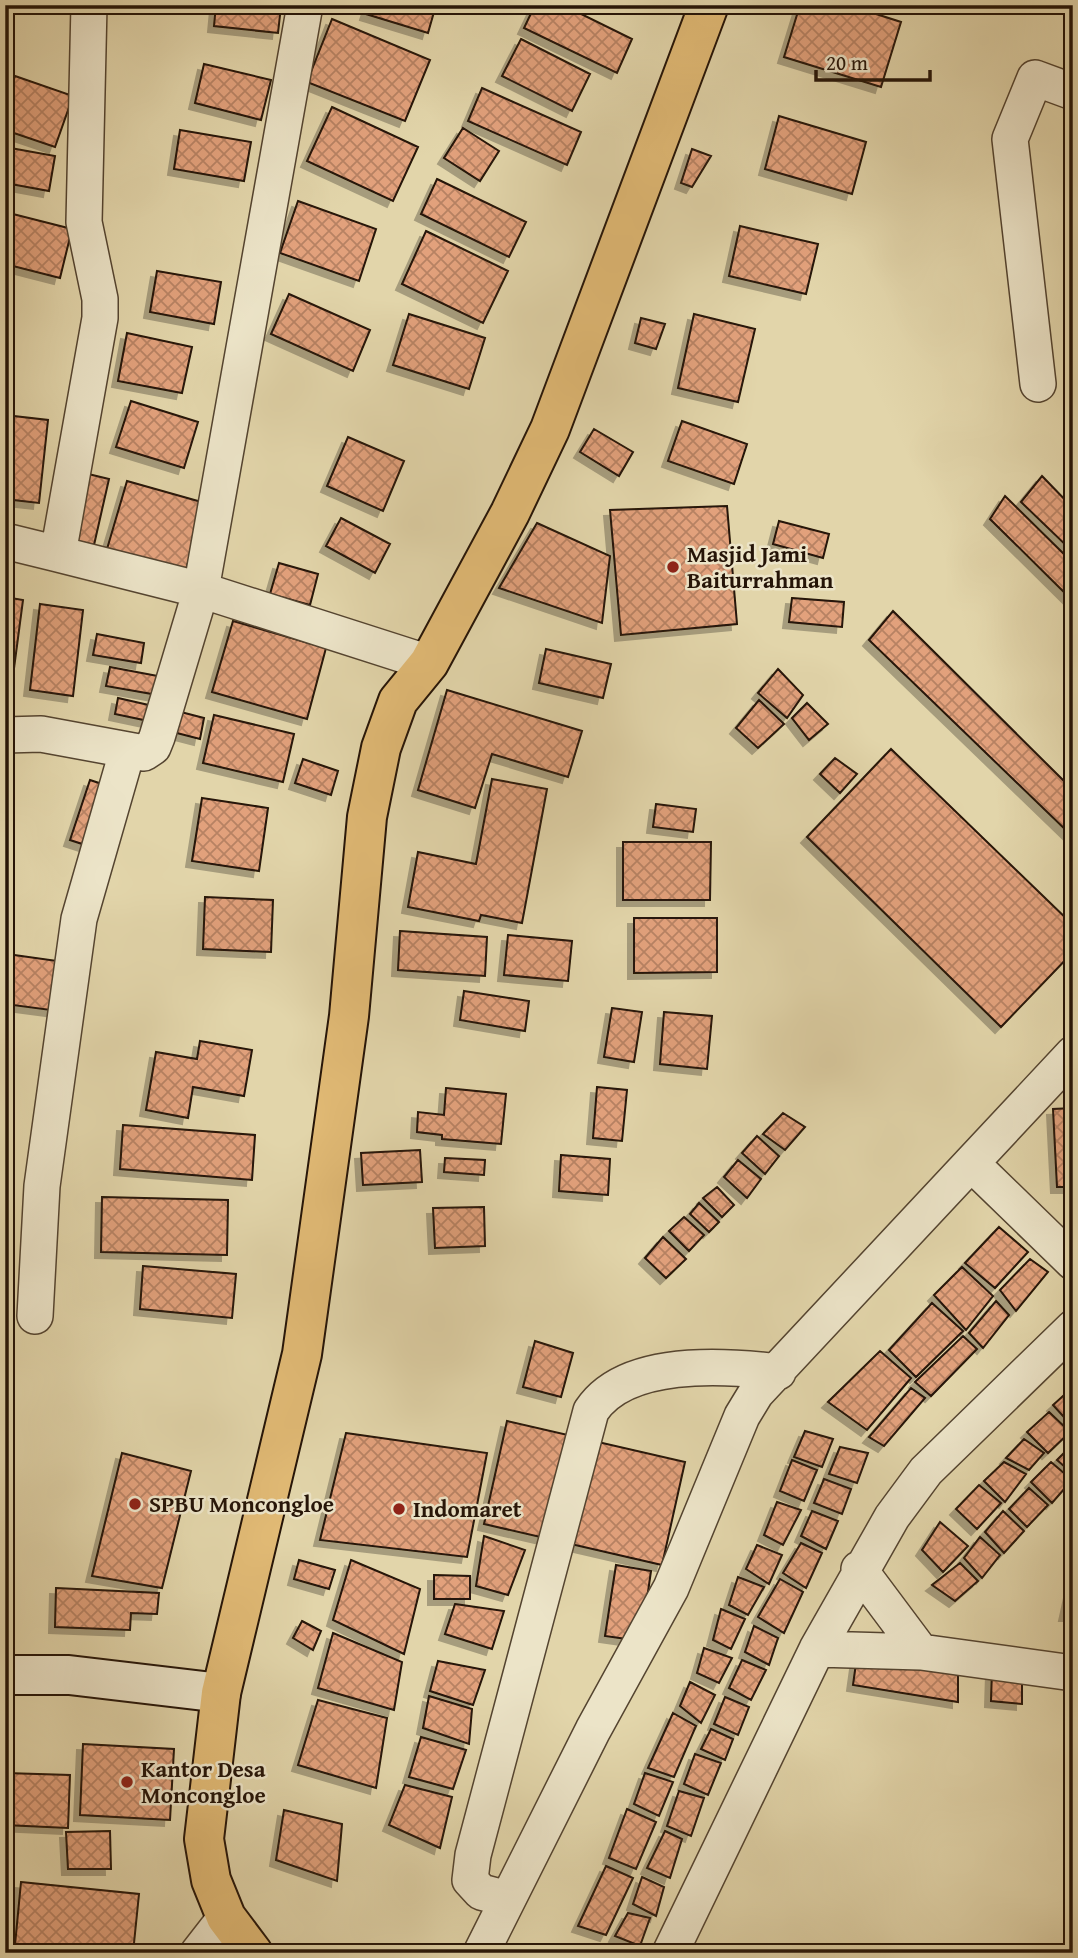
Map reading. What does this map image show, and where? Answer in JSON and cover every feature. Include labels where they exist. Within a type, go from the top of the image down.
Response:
[{"type":"main road","points":[[254,1953],[226,1917],[211,1880],[204,1839],[221,1693],[302,1354],[349,1016],[367,817],[381,748],[398,701],[429,663],[510,513],[550,429],[709,5]]},
{"type":"street","points":[[58,554],[100,318],[100,299],[84,222],[89,5]]},
{"type":"street","points":[[5,734],[40,734],[127,752],[144,753],[153,747],[201,590],[305,5]]},
{"type":"street","points":[[1038,384],[1010,139],[1035,78],[1073,92]]},
{"type":"street","points":[[5,541],[201,590],[429,663]]},
{"type":"street","points":[[35,1316],[42,1186],[79,919],[127,752]]},
{"type":"street","points":[[481,1953],[593,1730],[671,1588],[742,1416],[756,1393],[1073,1054]]},
{"type":"street","points":[[972,1164],[1073,1262]]},
{"type":"street","points":[[670,1953],[817,1649],[859,1569],[892,1517],[926,1471],[1073,1328]]},
{"type":"street","points":[[508,1899],[481,1892],[470,1880],[473,1855],[591,1411],[601,1396],[625,1381],[678,1370],[739,1367],[778,1372]]},
{"type":"street","points":[[859,1569],[921,1652]]},
{"type":"street","points":[[817,1649],[921,1652],[1073,1673]]},
{"type":"street","points":[[5,1675],[69,1675],[221,1693]]},
{"type":"street","points":[[198,1953],[226,1917]]},
{"type":"building","points":[[216,5],[281,6],[278,33],[214,26]]},
{"type":"building","points":[[369,5],[436,5],[428,33],[366,14]]},
{"type":"building","points":[[535,5],[563,5],[632,39],[617,73],[524,28]]},
{"type":"building","points":[[800,5],[848,5],[901,22],[881,87],[784,57]]},
{"type":"building","points":[[332,19],[430,60],[405,121],[307,82]]},
{"type":"building","points":[[521,39],[590,74],[572,111],[502,76]]},
{"type":"building","points":[[204,64],[271,80],[261,120],[195,103]]},
{"type":"building","points":[[15,76],[73,96],[55,147],[5,130],[5,104]]},
{"type":"building","points":[[482,88],[581,132],[567,165],[468,121]]},
{"type":"building","points":[[332,107],[418,147],[393,201],[307,161]]},
{"type":"building","points":[[779,116],[866,142],[852,194],[765,169]]},
{"type":"building","points":[[463,128],[499,151],[480,181],[444,158]]},
{"type":"building","points":[[180,130],[251,142],[244,181],[174,169]]},
{"type":"building","points":[[5,147],[55,156],[49,191],[5,183]]},
{"type":"building","points":[[692,149],[711,156],[692,187],[681,183]]},
{"type":"building","points":[[437,179],[526,222],[509,257],[421,214]]},
{"type":"building","points":[[298,201],[376,229],[359,281],[280,253]]},
{"type":"building","points":[[5,212],[72,229],[60,278],[5,264]]},
{"type":"building","points":[[740,226],[818,244],[806,294],[729,276]]},
{"type":"building","points":[[426,231],[508,271],[483,323],[402,284]]},
{"type":"building","points":[[157,271],[221,282],[214,324],[150,312]]},
{"type":"building","points":[[289,294],[370,330],[353,371],[271,334]]},
{"type":"building","points":[[409,314],[485,338],[469,389],[393,365]]},
{"type":"building","points":[[694,314],[755,329],[738,402],[678,388]]},
{"type":"building","points":[[641,318],[665,324],[656,349],[635,343]]},
{"type":"building","points":[[127,333],[192,347],[182,393],[118,381]]},
{"type":"building","points":[[131,401],[198,422],[184,468],[116,447]]},
{"type":"building","points":[[5,415],[48,420],[39,503],[5,499]]},
{"type":"building","points":[[682,421],[747,444],[734,484],[668,461]]},
{"type":"building","points":[[594,429],[633,452],[619,476],[580,452]]},
{"type":"building","points":[[348,437],[404,461],[383,511],[327,486]]},
{"type":"building","points":[[80,472],[109,479],[94,545],[65,538]]},
{"type":"building","points":[[1042,476],[1073,508],[1073,552],[1021,502]]},
{"type":"building","points":[[127,481],[205,503],[185,573],[107,549]]},
{"type":"building","points":[[1005,496],[1073,563],[1073,601],[990,519]]},
{"type":"building","name":"Masjid Jami Baiturrahman","points":[[727,506],[737,624],[621,635],[610,510]]},
{"type":"building","points":[[341,518],[390,544],[375,573],[326,546]]},
{"type":"building","points":[[779,521],[829,534],[823,558],[773,544]]},
{"type":"building","points":[[537,523],[610,556],[602,623],[499,588]]},
{"type":"building","points":[[279,563],[318,574],[310,605],[270,594]]},
{"type":"building","points":[[5,597],[23,600],[13,676],[5,675]]},
{"type":"building","points":[[792,598],[844,602],[842,627],[789,622]]},
{"type":"building","points":[[40,604],[83,610],[73,696],[30,690]]},
{"type":"building","points":[[893,611],[1073,790],[1071,835],[869,640]]},
{"type":"building","points":[[233,621],[326,648],[307,719],[212,692]]},
{"type":"building","points":[[97,634],[144,643],[141,663],[93,655]]},
{"type":"building","points":[[546,649],[611,664],[603,698],[539,683]]},
{"type":"building","points":[[110,667],[179,680],[175,698],[106,686]]},
{"type":"building","points":[[778,669],[803,695],[787,718],[758,693]]},
{"type":"building","points":[[447,690],[582,731],[568,777],[492,754],[475,808],[418,790]]},
{"type":"building","points":[[118,698],[162,708],[158,723],[115,714]]},
{"type":"building","points":[[759,700],[784,724],[758,748],[736,728]]},
{"type":"building","points":[[807,703],[828,724],[809,740],[792,718]]},
{"type":"building","points":[[177,711],[204,718],[200,739],[173,732]]},
{"type":"building","points":[[214,715],[294,734],[283,782],[203,763]]},
{"type":"building","points":[[891,749],[1073,925],[1073,952],[1001,1027],[807,837]]},
{"type":"building","points":[[835,758],[857,774],[840,793],[820,774]]},
{"type":"building","points":[[303,759],[338,771],[331,795],[295,783]]},
{"type":"building","points":[[492,779],[547,789],[522,923],[481,915],[479,921],[408,907],[418,852],[476,864]]},
{"type":"building","points":[[90,780],[129,793],[110,853],[70,840]]},
{"type":"building","points":[[202,798],[268,808],[259,871],[192,861]]},
{"type":"building","points":[[656,804],[696,809],[693,832],[653,827]]},
{"type":"building","points":[[623,842],[711,842],[710,900],[623,900]]},
{"type":"building","points":[[205,897],[273,900],[271,952],[203,949]]},
{"type":"building","points":[[634,918],[717,918],[717,972],[634,973]]},
{"type":"building","points":[[400,931],[487,937],[485,976],[398,970]]},
{"type":"building","points":[[508,935],[572,941],[568,981],[504,975]]},
{"type":"building","points":[[7,954],[79,964],[73,1013],[5,1004]]},
{"type":"building","points":[[464,991],[529,1001],[525,1031],[460,1020]]},
{"type":"building","points":[[612,1008],[642,1012],[634,1062],[604,1057]]},
{"type":"building","points":[[664,1012],[712,1016],[707,1069],[660,1064]]},
{"type":"building","points":[[200,1041],[252,1050],[244,1096],[193,1087],[188,1118],[146,1110],[156,1052],[197,1059]]},
{"type":"building","points":[[597,1087],[627,1090],[622,1141],[593,1138]]},
{"type":"building","points":[[446,1088],[506,1094],[501,1144],[442,1139],[442,1135],[417,1132],[418,1112],[444,1115]]},
{"type":"building","points":[[1073,1108],[1073,1187],[1057,1187],[1053,1109]]},
{"type":"building","points":[[783,1113],[805,1127],[785,1150],[763,1134]]},
{"type":"building","points":[[123,1125],[255,1135],[252,1180],[120,1169]]},
{"type":"building","points":[[757,1136],[779,1156],[765,1174],[742,1153]]},
{"type":"building","points":[[420,1150],[422,1182],[363,1185],[361,1153]]},
{"type":"building","points":[[561,1155],[610,1159],[608,1195],[559,1191]]},
{"type":"building","points":[[445,1158],[485,1160],[484,1175],[444,1172]]},
{"type":"building","points":[[738,1160],[761,1179],[747,1198],[724,1177]]},
{"type":"building","points":[[717,1187],[734,1205],[722,1217],[703,1198]]},
{"type":"building","points":[[102,1197],[228,1200],[227,1255],[101,1252]]},
{"type":"building","points":[[699,1203],[719,1222],[709,1232],[690,1214]]},
{"type":"building","points":[[484,1207],[485,1246],[435,1248],[433,1208]]},
{"type":"building","points":[[684,1217],[704,1235],[689,1251],[669,1231]]},
{"type":"building","points":[[999,1227],[1028,1252],[995,1288],[965,1263]]},
{"type":"building","points":[[663,1237],[686,1259],[666,1278],[645,1258]]},
{"type":"building","points":[[1030,1259],[1048,1272],[1016,1311],[1000,1290]]},
{"type":"building","points":[[143,1266],[236,1274],[232,1318],[140,1309]]},
{"type":"building","points":[[962,1267],[993,1296],[966,1330],[934,1295]]},
{"type":"building","points":[[996,1301],[1009,1315],[983,1348],[969,1333]]},
{"type":"building","points":[[932,1303],[963,1331],[916,1377],[889,1350]]},
{"type":"building","points":[[963,1336],[977,1349],[931,1396],[915,1382]]},
{"type":"building","points":[[535,1341],[573,1353],[561,1397],[523,1387]]},
{"type":"building","points":[[880,1351],[911,1378],[867,1430],[828,1402]]},
{"type":"building","points":[[1073,1387],[1073,1427],[1053,1405]]},
{"type":"building","points":[[911,1388],[925,1398],[884,1446],[869,1437]]},
{"type":"building","points":[[1049,1412],[1070,1432],[1048,1453],[1027,1432]]},
{"type":"building","points":[[507,1421],[685,1462],[662,1565],[484,1524]]},
{"type":"building","points":[[805,1431],[833,1439],[822,1467],[794,1457]]},
{"type":"building","points":[[346,1433],[487,1453],[467,1557],[320,1540]]},
{"type":"building","points":[[1024,1439],[1044,1453],[1029,1470],[1006,1458]]},
{"type":"building","points":[[1073,1444],[1073,1474],[1057,1460]]},
{"type":"building","points":[[840,1447],[868,1453],[857,1483],[829,1474]]},
{"type":"building","points":[[122,1453],[191,1471],[162,1588],[92,1576]]},
{"type":"building","points":[[792,1460],[817,1470],[804,1501],[780,1491]]},
{"type":"building","points":[[1004,1462],[1026,1474],[1005,1502],[984,1481]]},
{"type":"building","points":[[1051,1462],[1072,1480],[1052,1503],[1031,1482]]},
{"type":"building","points":[[824,1479],[851,1489],[842,1514],[814,1503]]},
{"type":"building","points":[[979,1485],[1001,1503],[977,1529],[956,1509]]},
{"type":"building","points":[[1029,1488],[1048,1505],[1027,1527],[1009,1509]]},
{"type":"building","points":[[777,1502],[801,1510],[783,1545],[764,1535]]},
{"type":"building","points":[[812,1511],[838,1521],[826,1549],[801,1536]]},
{"type":"building","points":[[1003,1511],[1024,1531],[1004,1553],[985,1532]]},
{"type":"building","points":[[940,1522],[968,1546],[943,1572],[922,1550]]},
{"type":"building","points":[[484,1536],[525,1550],[508,1595],[476,1586]]},
{"type":"building","points":[[980,1537],[1000,1555],[982,1578],[964,1558]]},
{"type":"building","points":[[801,1543],[822,1553],[806,1588],[783,1573]]},
{"type":"building","points":[[757,1545],[782,1555],[769,1584],[746,1569]]},
{"type":"building","points":[[299,1560],[335,1570],[329,1589],[294,1579]]},
{"type":"building","points":[[351,1560],[420,1589],[404,1654],[333,1620]]},
{"type":"building","points":[[960,1563],[978,1581],[955,1601],[932,1585]]},
{"type":"building","points":[[616,1565],[651,1571],[641,1641],[605,1636]]},
{"type":"building","points":[[434,1575],[470,1576],[470,1599],[434,1599]]},
{"type":"building","points":[[738,1577],[764,1587],[748,1615],[729,1605]]},
{"type":"building","points":[[780,1579],[803,1592],[784,1633],[758,1617]]},
{"type":"building","points":[[1072,1583],[1073,1615],[1065,1615]]},
{"type":"building","points":[[56,1588],[159,1593],[157,1614],[131,1613],[130,1630],[55,1627]]},
{"type":"building","points":[[455,1604],[504,1611],[492,1649],[445,1634]]},
{"type":"building","points":[[721,1609],[745,1619],[731,1649],[713,1640]]},
{"type":"building","points":[[302,1621],[321,1631],[313,1650],[293,1638]]},
{"type":"building","points":[[754,1626],[778,1638],[769,1665],[745,1652]]},
{"type":"building","points":[[333,1633],[402,1662],[394,1710],[318,1688]]},
{"type":"building","points":[[704,1648],[732,1658],[719,1683],[697,1673]]},
{"type":"building","points":[[857,1656],[958,1666],[958,1702],[853,1685]]},
{"type":"building","points":[[742,1660],[766,1670],[751,1700],[729,1688]]},
{"type":"building","points":[[438,1661],[485,1670],[473,1705],[430,1691]]},
{"type":"building","points":[[992,1669],[1022,1672],[1022,1704],[991,1701]]},
{"type":"building","points":[[690,1682],[715,1695],[701,1723],[680,1706]]},
{"type":"building","points":[[429,1696],[472,1709],[469,1744],[423,1728]]},
{"type":"building","points":[[725,1697],[749,1707],[738,1735],[714,1724]]},
{"type":"building","points":[[318,1700],[387,1718],[376,1788],[298,1765]]},
{"type":"building","points":[[673,1713],[696,1726],[674,1777],[648,1768]]},
{"type":"building","points":[[711,1729],[733,1739],[725,1760],[701,1749]]},
{"type":"building","points":[[421,1737],[466,1750],[453,1789],[409,1777]]},
{"type":"building","name":"Kantor Desa Moncongloe","points":[[83,1744],[174,1749],[170,1820],[80,1815]]},
{"type":"building","points":[[695,1754],[721,1763],[708,1795],[684,1784]]},
{"type":"building","points":[[5,1773],[70,1775],[68,1828],[5,1825]]},
{"type":"building","points":[[645,1773],[673,1782],[659,1816],[634,1804]]},
{"type":"building","points":[[405,1785],[452,1797],[440,1848],[389,1825]]},
{"type":"building","points":[[679,1791],[704,1798],[691,1836],[667,1826]]},
{"type":"building","points":[[627,1809],[656,1822],[636,1869],[609,1858]]},
{"type":"building","points":[[284,1810],[342,1824],[337,1881],[276,1860]]},
{"type":"building","points":[[110,1831],[111,1869],[68,1869],[66,1832]]},
{"type":"building","points":[[665,1831],[682,1839],[670,1878],[647,1868]]},
{"type":"building","points":[[606,1866],[633,1878],[606,1935],[578,1926]]},
{"type":"building","points":[[642,1877],[664,1887],[656,1916],[633,1904]]},
{"type":"building","points":[[21,1882],[139,1894],[133,1953],[94,1953],[15,1945]]},
{"type":"building","points":[[628,1913],[650,1918],[640,1946],[615,1936]]},
{"type":"place","name":"Masjid Jami Baiturrahman","points":[[673,567]]},
{"type":"place","name":"SPBU Moncongloe","points":[[135,1504]]},
{"type":"place","name":"Indomaret","points":[[399,1509]]},
{"type":"place","name":"Kantor Desa Moncongloe","points":[[127,1782]]}]
